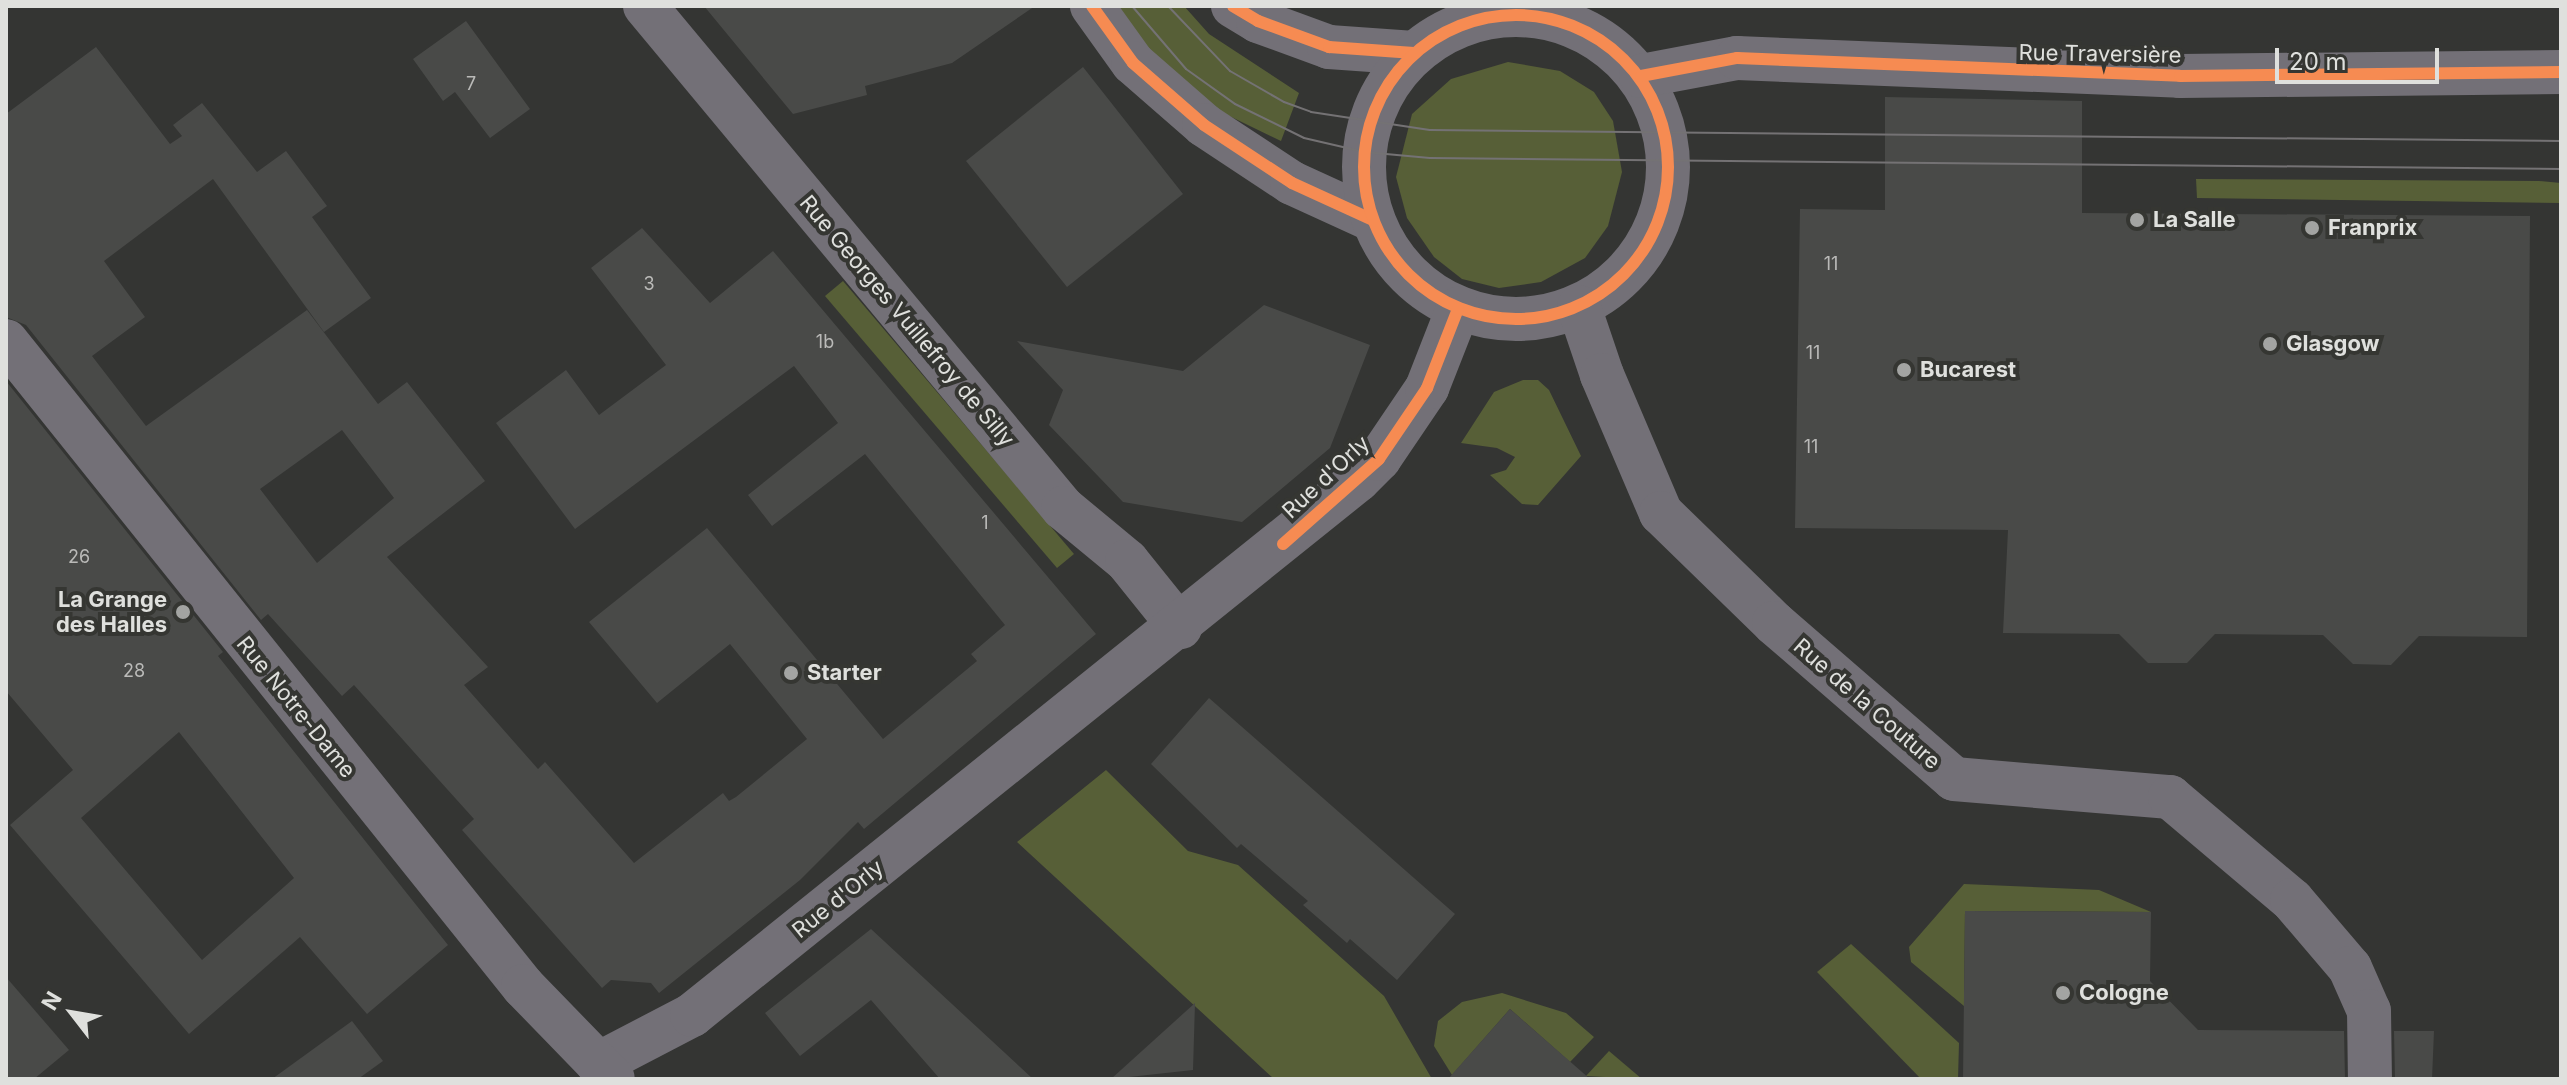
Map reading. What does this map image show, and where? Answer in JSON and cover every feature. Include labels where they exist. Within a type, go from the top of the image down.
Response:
[{"type":"street","name":"Rue Georges Vuillefroy de Silly","points":[[645,6],[1063,508],[1127,561],[1180,627]]},
{"type":"street","points":[[1092,6],[1133,63],[1204,125],[1292,183],[1373,220]]},
{"type":"street","points":[[1233,6],[1258,21],[1329,47],[1414,53]]},
{"type":"street","points":[[1500,14],[1594,19],[1641,76],[1665,130],[1665,203],[1647,246],[1618,281],[1579,307],[1539,319],[1498,319],[1458,309],[1421,288],[1393,258],[1373,220],[1364,187],[1370,121],[1387,84],[1414,53],[1454,27],[1500,14]]},
{"type":"street","name":"Rue Traversière","points":[[1641,76],[1737,58],[2180,76],[2561,72]]},
{"type":"street","name":"Rue de la Couture","points":[[1579,307],[1602,375],[1661,513],[1774,623],[1954,779],[2170,797],[2292,900],[2350,968],[2369,1011],[2370,1079]]},
{"type":"street","name":"Rue d'Orly","points":[[595,1074],[692,1015],[1180,627],[1379,459],[1427,388],[1458,309]]},
{"type":"street","name":"Rue Notre-Dame","points":[[6,341],[595,1074]]},
{"type":"green space","points":[[1112,6],[1184,6],[1209,34],[1299,93],[1281,141],[1217,110],[1148,49]]},
{"type":"green space","points":[[1508,62],[1560,71],[1594,92],[1613,121],[1622,172],[1608,226],[1585,258],[1541,282],[1499,288],[1462,279],[1434,257],[1407,218],[1396,177],[1412,114],[1451,79]]},
{"type":"green space","points":[[2196,179],[2539,181],[2561,183],[2561,203],[2197,198]]},
{"type":"green space","points":[[843,281],[1074,554],[1057,568],[825,296]]},
{"type":"green space","points":[[1523,380],[1538,380],[1549,390],[1581,456],[1538,505],[1522,504],[1490,475],[1506,470],[1515,457],[1497,448],[1461,443],[1494,392]]},
{"type":"green space","points":[[1106,770],[1188,851],[1238,865],[1384,996],[1432,1079],[1274,1079],[1017,842]]},
{"type":"green space","points":[[1964,884],[2099,890],[2151,912],[1965,911],[1964,1006],[1911,962],[1909,947]]},
{"type":"green space","points":[[1851,944],[1959,1043],[1958,1079],[1921,1079],[1817,972]]},
{"type":"green space","points":[[1502,993],[1566,1013],[1594,1037],[1570,1062],[1510,1009],[1452,1075],[1434,1046],[1438,1021],[1462,1002]]},
{"type":"green space","points":[[1609,1051],[1642,1079],[1586,1076]]},
{"type":"building","points":[[704,6],[1035,6],[952,63],[865,86],[867,95],[793,114]]},
{"type":"building","points":[[466,21],[530,109],[490,138],[455,92],[443,101],[413,59]]},
{"type":"building","points":[[96,47],[170,144],[182,136],[173,125],[202,103],[257,172],[286,151],[327,206],[312,217],[371,298],[324,332],[213,179],[104,261],[145,317],[92,356],[146,426],[307,310],[378,404],[407,382],[485,481],[387,557],[488,667],[464,685],[538,769],[545,762],[634,863],[723,793],[729,801],[736,797],[807,739],[730,644],[657,703],[589,622],[707,528],[883,739],[977,661],[971,654],[1005,625],[865,454],[772,526],[748,495],[838,423],[794,366],[575,529],[496,423],[566,370],[599,415],[666,365],[591,268],[642,228],[710,303],[773,251],[1096,634],[864,829],[858,822],[800,880],[659,993],[651,983],[611,980],[602,988],[462,830],[474,819],[354,685],[342,696],[268,614],[261,620],[26,325],[6,317],[6,114]],"holes":[[[342,430],[394,498],[317,563],[260,489]]]},
{"type":"building","points":[[1083,67],[1183,194],[1067,287],[966,161]]},
{"type":"building","name":"Glasgow","points":[[1885,97],[2082,101],[2082,213],[2530,216],[2527,637],[2419,636],[2391,665],[2353,664],[2323,635],[2215,634],[2187,663],[2148,663],[2119,634],[2003,633],[2008,530],[1795,528],[1800,209],[1885,210]]},
{"type":"building","points":[[1264,305],[1370,345],[1330,448],[1242,522],[1123,502],[1049,425],[1063,390],[1017,341],[1183,371]]},
{"type":"building","points":[[6,381],[223,652],[218,656],[448,945],[367,1014],[300,937],[189,1034],[10,825],[73,770],[6,691]],"holes":[[[179,732],[294,878],[202,960],[81,818]]]},
{"type":"building","points":[[1209,698],[1455,914],[1397,980],[1350,939],[1347,943],[1303,905],[1308,901],[1241,844],[1237,848],[1151,764]]},
{"type":"building","name":"Cologne","points":[[1965,911],[2151,912],[2150,981],[2198,1030],[2344,1031],[2345,1079],[1963,1079]]},
{"type":"building","points":[[871,929],[1033,1079],[940,1079],[871,1000],[800,1056],[765,1013]]},
{"type":"building","points":[[6,977],[69,1050],[34,1079],[6,1079]]},
{"type":"building","points":[[1195,1003],[1193,1070],[1111,1079]]},
{"type":"building","points":[[1510,1009],[1590,1079],[1448,1079]]},
{"type":"building","points":[[352,1021],[383,1061],[358,1079],[272,1079]]},
{"type":"building","points":[[2394,1031],[2434,1031],[2432,1079],[2395,1079]]},
{"type":"tram line","points":[[1132,6],[1186,69],[1235,104],[1304,138],[1364,152],[1430,158],[2561,169]]},
{"type":"tram line","points":[[1168,6],[1230,71],[1284,102],[1311,112],[1430,130],[2561,141]]},
{"type":"cycle path","points":[[1092,6],[1133,63],[1204,125],[1292,183],[1373,220]]},
{"type":"cycle path","points":[[1233,6],[1258,21],[1329,47],[1414,53]]},
{"type":"cycle path","points":[[1501,15],[1531,15],[1560,21],[1588,33],[1613,49],[1634,70],[1650,95],[1662,123],[1668,167],[1668,182],[1657,225],[1643,252],[1624,275],[1601,294],[1574,308],[1531,319],[1501,319],[1472,313],[1444,301],[1419,285],[1398,264],[1382,239],[1370,211],[1364,182],[1364,152],[1370,123],[1382,95],[1398,70],[1419,49],[1444,33],[1472,21],[1501,15]]},
{"type":"cycle path","points":[[1641,76],[1737,58],[2180,76],[2561,72]]},
{"type":"cycle path","points":[[1283,544],[1379,459],[1427,388],[1458,309]]},
{"type":"place","name":"La Salle","points":[[2137,220]]},
{"type":"place","name":"Franprix","points":[[2312,228]]},
{"type":"place","name":"Glasgow","points":[[2270,344]]},
{"type":"place","name":"Bucarest","points":[[1904,370]]},
{"type":"place","name":"La Grange des Halles","points":[[183,612]]},
{"type":"place","name":"Starter","points":[[791,673]]},
{"type":"place","name":"Cologne","points":[[2063,993]]}]
